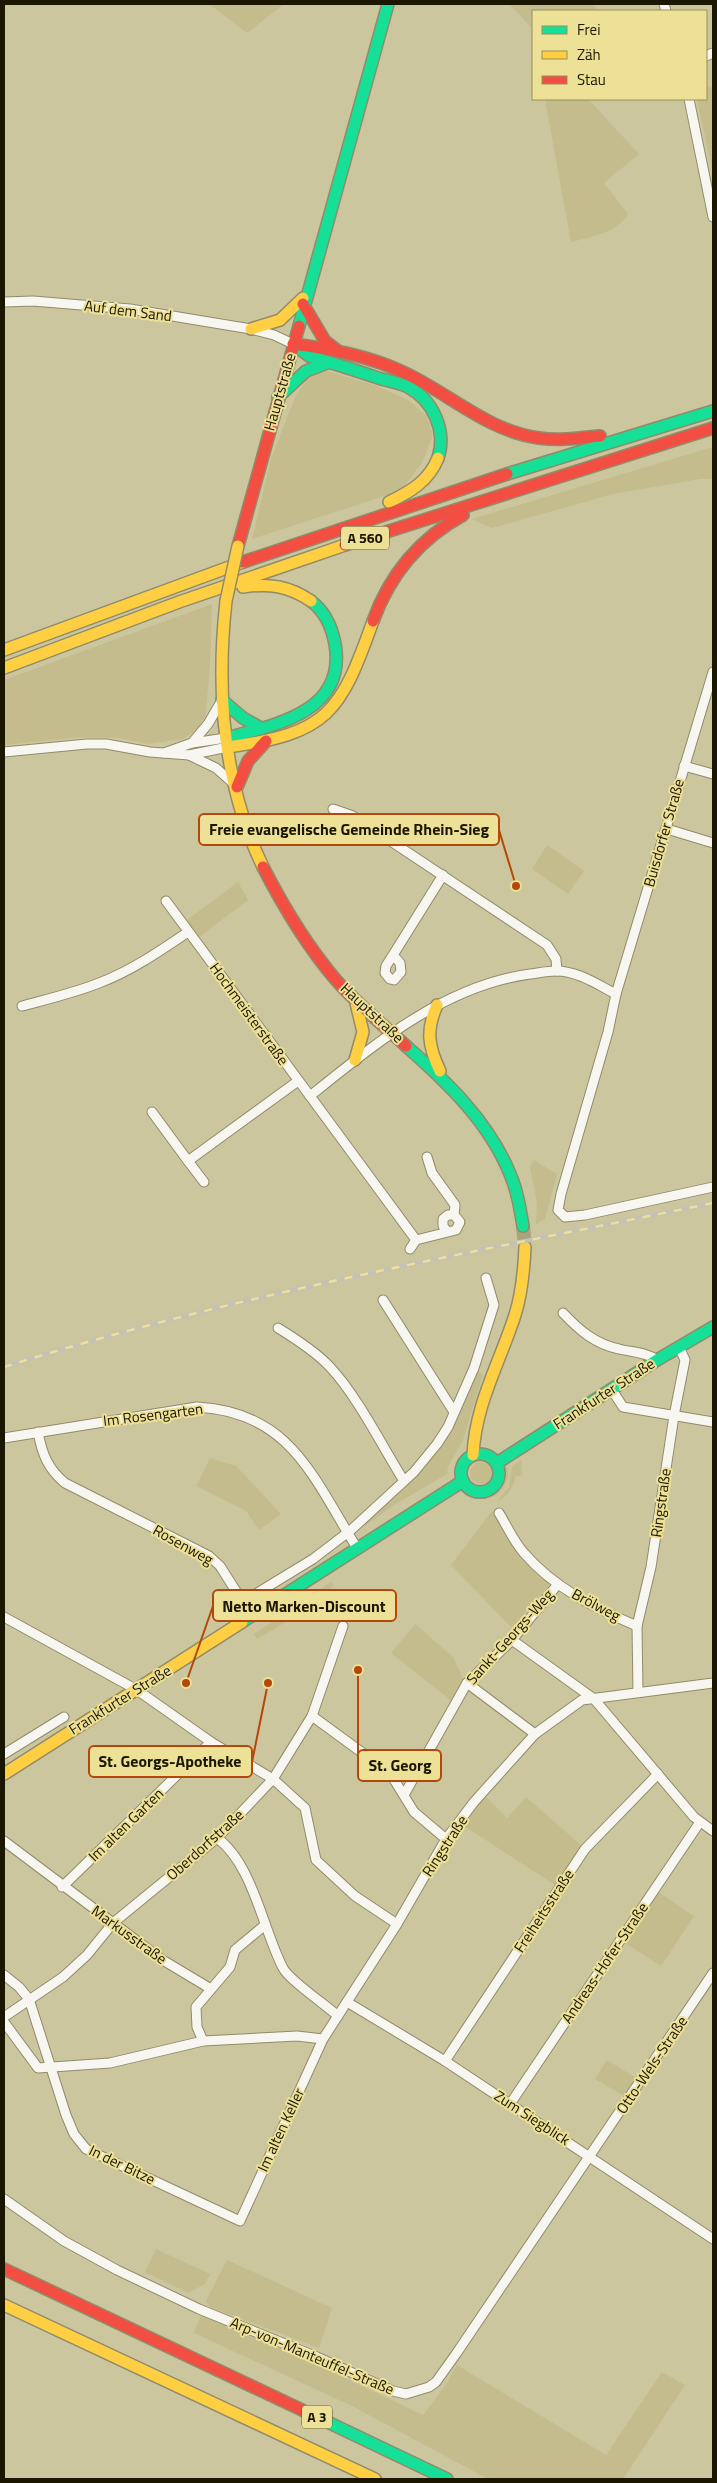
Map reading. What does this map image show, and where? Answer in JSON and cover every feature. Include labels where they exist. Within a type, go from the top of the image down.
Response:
[{"type":"main road","name":"Hauptstraße","points":[[388,4],[304,300],[238,546],[226,601],[221,667],[222,700],[227,742],[237,787],[259,857],[304,938],[355,1000],[444,1078],[479,1120],[508,1168],[518,1199],[523,1226]]},
{"type":"main road","points":[[251,330],[272,325],[304,300],[325,341],[338,351]]},
{"type":"main road","points":[[293,344],[338,351],[415,378],[470,414],[488,423],[530,437],[558,439],[636,434]]},
{"type":"main road","points":[[293,344],[309,356],[408,387],[420,395],[431,407],[442,430],[438,459],[432,472],[421,485],[402,498],[350,516],[331,531]]},
{"type":"main road","points":[[278,397],[297,378],[315,365],[327,362]]},
{"type":"main road","name":"A 560","points":[[4,650],[99,613],[331,531],[574,451],[713,411]]},
{"type":"main road","name":"A 560","points":[[4,668],[290,562],[540,480],[713,428]]},
{"type":"main road","points":[[227,742],[266,741],[310,726],[339,701],[356,669],[381,601],[394,575],[408,556],[442,525],[481,506],[529,490],[540,480]]},
{"type":"main road","points":[[191,598],[207,598],[248,586],[282,585],[305,596],[325,615],[333,630],[337,647],[336,664],[327,691],[316,703],[303,713],[227,742]]},
{"type":"main road","points":[[222,700],[243,718],[261,728]]},
{"type":"main road","points":[[237,787],[246,762],[254,750],[266,741]]},
{"type":"main road","points":[[355,1000],[364,1025],[365,1036],[355,1060]]},
{"type":"main road","points":[[437,1006],[428,1024],[427,1038],[428,1048],[444,1078]]},
{"type":"main road","points":[[473,1455],[472,1444],[478,1417],[516,1315],[523,1284],[525,1247]]},
{"type":"main road","name":"Frankfurter Straße","points":[[497,1463],[657,1360],[713,1327]]},
{"type":"main road","points":[[484,1454],[497,1463],[499,1476],[497,1482],[488,1490],[476,1491],[464,1481],[462,1469],[473,1455],[484,1454]]},
{"type":"main road","name":"Frankfurter Straße","points":[[4,1774],[464,1481]]},
{"type":"main road","name":"A 3","points":[[4,2268],[447,2479]]},
{"type":"main road","name":"A 3","points":[[4,2304],[375,2479]]},
{"type":"street","points":[[688,100],[713,217]]},
{"type":"street","name":"Auf dem Sand","points":[[4,302],[32,301],[130,309],[251,330],[274,335],[293,344]]},
{"type":"street","name":"Buisdorfer Straße","points":[[713,672],[616,994],[608,1032],[560,1194],[558,1210],[565,1217],[585,1215],[713,1187]]},
{"type":"street","points":[[192,743],[208,724],[222,700]]},
{"type":"street","points":[[164,753],[192,743],[227,742]]},
{"type":"street","points":[[189,755],[227,742]]},
{"type":"street","points":[[4,752],[106,744],[189,755],[216,768],[237,787]]},
{"type":"street","points":[[684,766],[713,774]]},
{"type":"street","points":[[333,809],[353,816],[547,945],[556,959],[557,971]]},
{"type":"street","points":[[667,829],[713,843]]},
{"type":"street","points":[[393,955],[443,875]]},
{"type":"street","name":"Hochmeisterstraße","points":[[166,901],[416,1240]]},
{"type":"street","points":[[22,1006],[58,997],[100,983],[148,958],[188,932]]},
{"type":"street","points":[[310,1096],[393,1033],[437,1006],[496,980],[557,971],[579,976],[616,994]]},
{"type":"street","points":[[188,1161],[298,1080]]},
{"type":"street","points":[[152,1112],[204,1182]]},
{"type":"street","points":[[410,1249],[416,1240],[447,1231],[442,1226],[443,1219],[448,1214],[454,1215],[455,1204],[432,1173],[427,1157]]},
{"type":"street","name":"Rosenweg","points":[[38,1432],[45,1460],[52,1473],[65,1483],[210,1556],[220,1566],[239,1596],[249,1598],[313,1559],[348,1533],[404,1481],[436,1444],[448,1426],[474,1368],[494,1305],[486,1278]]},
{"type":"street","points":[[383,1300],[454,1412]]},
{"type":"street","points":[[563,1313],[593,1340],[616,1348],[652,1356],[657,1360]]},
{"type":"street","points":[[278,1328],[295,1338],[330,1367],[345,1387],[404,1481]]},
{"type":"street","name":"Ringstraße","points":[[324,2039],[397,1924],[446,1839],[474,1802],[535,1734],[582,1700],[638,1692],[637,1626],[651,1566],[674,1416],[685,1360],[679,1347]]},
{"type":"street","points":[[612,1390],[623,1407],[713,1422]]},
{"type":"street","name":"Im Rosengarten","points":[[4,1438],[197,1407],[219,1408],[246,1415],[264,1424],[293,1449],[357,1548]]},
{"type":"street","name":"Brölweg","points":[[499,1514],[523,1552],[558,1584],[594,1608],[637,1626]]},
{"type":"street","name":"Sankt-Georgs-Weg","points":[[404,1795],[467,1683],[512,1640],[558,1584]]},
{"type":"street","points":[[4,1617],[137,1690],[211,1742],[273,1779],[305,1808],[316,1860],[355,1896],[397,1924]]},
{"type":"street","name":"Oberdorfstraße","points":[[4,2017],[64,1977],[87,1956],[113,1923],[217,1838],[273,1779],[312,1716],[343,1626]]},
{"type":"street","points":[[512,1640],[594,1699],[700,1822],[713,1831]]},
{"type":"street","points":[[467,1683],[535,1734]]},
{"type":"street","points":[[638,1692],[713,1683]]},
{"type":"street","points":[[312,1716],[390,1773],[414,1812],[446,1839]]},
{"type":"street","name":"Frankfurter Straße","points":[[4,1754],[64,1717]]},
{"type":"street","name":"Im alten Garten","points":[[62,1887],[211,1742]]},
{"type":"street","name":"Freiheitsstraße","points":[[445,2061],[585,1849],[658,1774]]},
{"type":"street","name":"Andreas-Hofer-Straße","points":[[510,2104],[700,1822]]},
{"type":"street","points":[[217,1838],[223,1842],[246,1874],[283,1970],[338,2016]]},
{"type":"street","name":"Markusstraße","points":[[4,1841],[62,1887],[160,1959],[211,1990]]},
{"type":"street","points":[[203,2041],[197,2027],[196,2007],[230,1967],[235,1950],[265,1925]]},
{"type":"street","name":"Otto-Wels-Straße","points":[[590,2157],[713,1973]]},
{"type":"street","points":[[4,1975],[19,1987],[29,1999],[52,2066]]},
{"type":"street","name":"Zum Siegblick","points":[[347,2002],[445,2061],[713,2239]]},
{"type":"street","points":[[4,2022],[38,2068],[110,2063],[203,2041],[297,2036],[324,2039]]},
{"type":"street","name":"Im alten Keller","points":[[240,2221],[324,2039]]},
{"type":"street","name":"In der Bitze","points":[[52,2066],[68,2121],[74,2134],[86,2149],[240,2221]]},
{"type":"street","name":"Arp-von-Manteuffel-Straße","points":[[4,2199],[64,2241],[117,2270],[199,2309],[317,2357],[393,2391],[406,2394],[419,2392],[436,2382],[590,2157]]},
{"type":"shaded area","points":[[209,4],[284,4],[247,33]]},
{"type":"shaded area","points":[[509,4],[595,4],[596,10],[532,10],[532,28]]},
{"type":"shaded area","points":[[707,86],[713,88],[713,173],[697,100],[707,100]]},
{"type":"shaded area","points":[[545,100],[589,100],[639,154],[604,183],[628,214],[617,226],[610,230],[571,242]]},
{"type":"shaded area","points":[[327,371],[377,386],[408,400],[427,416],[433,435],[422,463],[400,491],[252,539],[271,459],[296,395],[306,381],[316,372]]},
{"type":"shaded area","points":[[713,447],[713,479],[700,479],[613,494],[492,528],[472,519]]},
{"type":"shaded area","points":[[212,604],[210,669],[205,717],[196,731],[182,739],[148,744],[119,738],[81,737],[4,745],[4,680]]},
{"type":"shaded area","points":[[547,845],[584,871],[568,894],[532,869]]},
{"type":"shaded area","points":[[238,882],[248,900],[199,937],[187,920]]},
{"type":"shaded area","points":[[534,1160],[557,1174],[545,1219],[536,1224],[537,1203],[530,1167]]},
{"type":"shaded area","points":[[478,1372],[483,1374],[463,1440],[448,1467],[447,1474],[394,1505],[365,1526],[361,1526],[407,1486],[449,1434]]},
{"type":"shaded area","points":[[210,1458],[236,1466],[281,1514],[259,1530],[246,1511],[196,1486]]},
{"type":"shaded area","points":[[521,1460],[522,1475],[516,1476],[509,1491],[497,1501],[509,1487],[512,1466]]},
{"type":"shaded area","points":[[481,1462],[489,1465],[492,1473],[489,1481],[481,1484],[473,1481],[470,1473],[473,1465]]},
{"type":"shaded area","points":[[507,1466],[508,1475],[506,1483],[494,1497],[494,1492]]},
{"type":"shaded area","points":[[492,1511],[521,1555],[549,1580],[549,1585],[512,1628],[451,1565]]},
{"type":"shaded area","points":[[331,1582],[334,1585],[306,1610],[257,1639],[254,1634]]},
{"type":"shaded area","points":[[415,1624],[453,1657],[464,1681],[453,1702],[391,1653]]},
{"type":"shaded area","points":[[484,1795],[507,1818],[526,1797],[582,1846],[555,1885],[461,1824]]},
{"type":"shaded area","points":[[658,1892],[694,1916],[661,1966],[625,1943]]},
{"type":"shaded area","points":[[607,2060],[638,2079],[626,2097],[595,2079]]},
{"type":"shaded area","points":[[156,2249],[210,2274],[205,2284],[188,2293],[145,2272]]},
{"type":"shaded area","points":[[227,2260],[332,2308],[319,2348],[210,2307],[206,2301]]},
{"type":"shaded area","points":[[201,2315],[311,2362],[423,2415],[445,2386],[457,2365],[606,2455],[662,2372],[685,2385],[623,2479],[488,2479],[352,2406],[194,2333]]},
{"type":"tunnel","points":[[523,1226],[525,1247]]},
{"type":"railway","points":[[4,1367],[179,1317],[267,1296],[445,1257],[713,1203]]},
{"type":"traffic: fast","points":[[299,326],[388,4]]},
{"type":"traffic: fast","points":[[300,349],[309,356],[401,384],[417,393],[431,408],[436,417],[441,437],[438,458]]},
{"type":"traffic: fast","points":[[278,397],[306,371],[327,363]]},
{"type":"traffic: fast","points":[[507,474],[713,411]]},
{"type":"traffic: fast","points":[[226,738],[265,727],[303,712],[319,700],[330,686],[336,667],[334,638],[324,615],[311,601]]},
{"type":"traffic: fast","points":[[222,700],[243,718],[261,728]]},
{"type":"traffic: fast","points":[[406,1046],[466,1104],[491,1137],[512,1180],[523,1226]]},
{"type":"traffic: fast","points":[[497,1463],[657,1360],[713,1327]]},
{"type":"traffic: fast","points":[[480,1454],[493,1460],[499,1473],[493,1486],[480,1492],[467,1486],[461,1473],[467,1460],[480,1454]]},
{"type":"traffic: fast","points":[[242,1622],[463,1481]]},
{"type":"traffic: fast","points":[[319,2418],[447,2479]]},
{"type":"traffic: slow","points":[[251,329],[280,320],[303,298]]},
{"type":"traffic: slow","points":[[389,502],[418,485],[429,473],[438,458]]},
{"type":"traffic: slow","points":[[4,668],[179,602],[345,545]]},
{"type":"traffic: slow","points":[[226,601],[238,546]]},
{"type":"traffic: slow","points":[[4,650],[243,562]]},
{"type":"traffic: slow","points":[[243,587],[262,585],[278,587],[295,592],[311,601]]},
{"type":"traffic: slow","points":[[226,601],[222,669],[226,737],[239,803],[263,867]]},
{"type":"traffic: slow","points":[[228,747],[288,734],[309,726],[326,714],[339,698],[350,678],[373,621]]},
{"type":"traffic: slow","points":[[355,1060],[363,1032],[356,1003]]},
{"type":"traffic: slow","points":[[437,1005],[431,1022],[430,1038],[433,1054],[440,1071]]},
{"type":"traffic: slow","points":[[473,1455],[478,1419],[483,1401],[517,1307],[522,1281],[525,1247]]},
{"type":"traffic: slow","points":[[4,1774],[242,1622]]},
{"type":"traffic: slow","points":[[4,2305],[375,2479]]},
{"type":"traffic: jam","points":[[303,304],[325,341],[338,351]]},
{"type":"traffic: jam","points":[[238,546],[299,326]]},
{"type":"traffic: jam","points":[[293,344],[350,354],[390,366],[420,381],[485,420],[520,434],[554,439],[600,436]]},
{"type":"traffic: jam","points":[[345,545],[713,428]]},
{"type":"traffic: jam","points":[[243,562],[507,474]]},
{"type":"traffic: jam","points":[[373,621],[388,588],[408,559],[433,535],[463,515]]},
{"type":"traffic: jam","points":[[237,787],[248,761],[266,741]]},
{"type":"traffic: jam","points":[[263,867],[296,925],[325,967],[352,997],[406,1046]]},
{"type":"traffic: jam","points":[[4,2269],[319,2418]]},
{"type":"place","name":"Freie evangelische Gemeinde Rhein-Sieg","points":[[516,886]]},
{"type":"place","name":"St. Georg","points":[[358,1670]]},
{"type":"place","name":"Netto Marken-Discount","points":[[186,1683]]},
{"type":"place","name":"St. Georgs-Apotheke","points":[[268,1683]]}]
